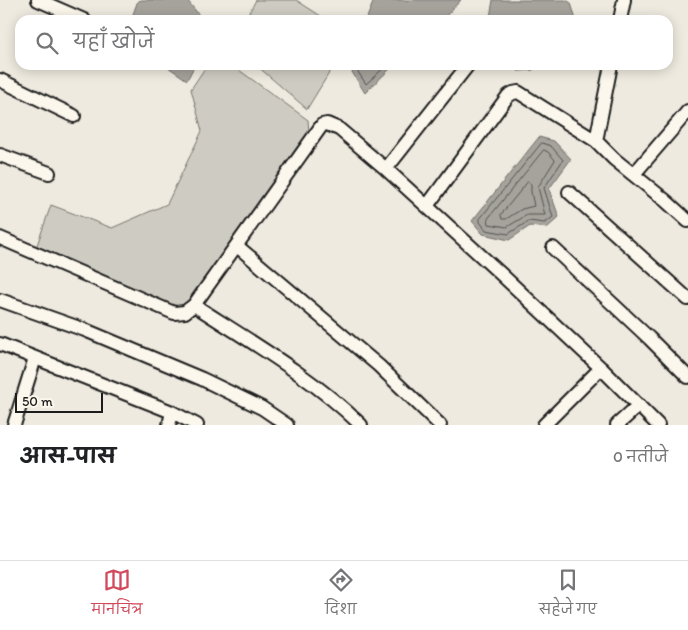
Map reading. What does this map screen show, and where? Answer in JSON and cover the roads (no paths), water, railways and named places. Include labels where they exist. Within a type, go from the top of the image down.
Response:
[{"type":"street","points":[[38,0],[72,15]]},
{"type":"street","points":[[621,15],[624,0]]},
{"type":"street","points":[[386,169],[464,70]]},
{"type":"street","points":[[596,141],[610,70]]},
{"type":"street","points":[[0,80],[74,116]]},
{"type":"street","points":[[428,206],[508,96],[518,92],[596,141],[614,159],[688,221]]},
{"type":"street","points":[[634,174],[688,111]]},
{"type":"street","points":[[0,238],[174,313],[185,312],[194,305],[322,125],[328,124],[339,129],[428,206],[601,368],[658,425]]},
{"type":"street","points":[[0,155],[49,173]]},
{"type":"street","points":[[570,192],[688,300]]},
{"type":"street","points":[[237,246],[379,366],[440,425]]},
{"type":"street","points":[[553,248],[688,377]]},
{"type":"street","points":[[0,300],[85,330],[202,379],[262,408],[287,425]]},
{"type":"street","points":[[194,305],[264,350],[331,398],[360,425]]},
{"type":"street","points":[[0,344],[172,412],[197,425]]},
{"type":"street","points":[[14,425],[34,358]]},
{"type":"street","points":[[544,425],[601,368]]},
{"type":"street","points":[[617,425],[638,405]]},
{"type":"street","points":[[169,425],[172,412]]},
{"type":"water","points":[[140,0],[187,0],[199,15],[133,15]]},
{"type":"water","points":[[374,0],[461,0],[447,15],[368,15]]},
{"type":"water","points":[[493,0],[566,0],[571,3],[575,15],[490,15]]},
{"type":"water","points":[[172,70],[192,70],[187,80]]},
{"type":"water","points":[[352,70],[389,70],[365,93]]},
{"type":"water","points":[[539,137],[554,141],[571,159],[549,189],[559,217],[547,228],[530,226],[509,240],[483,234],[472,221]]}]
